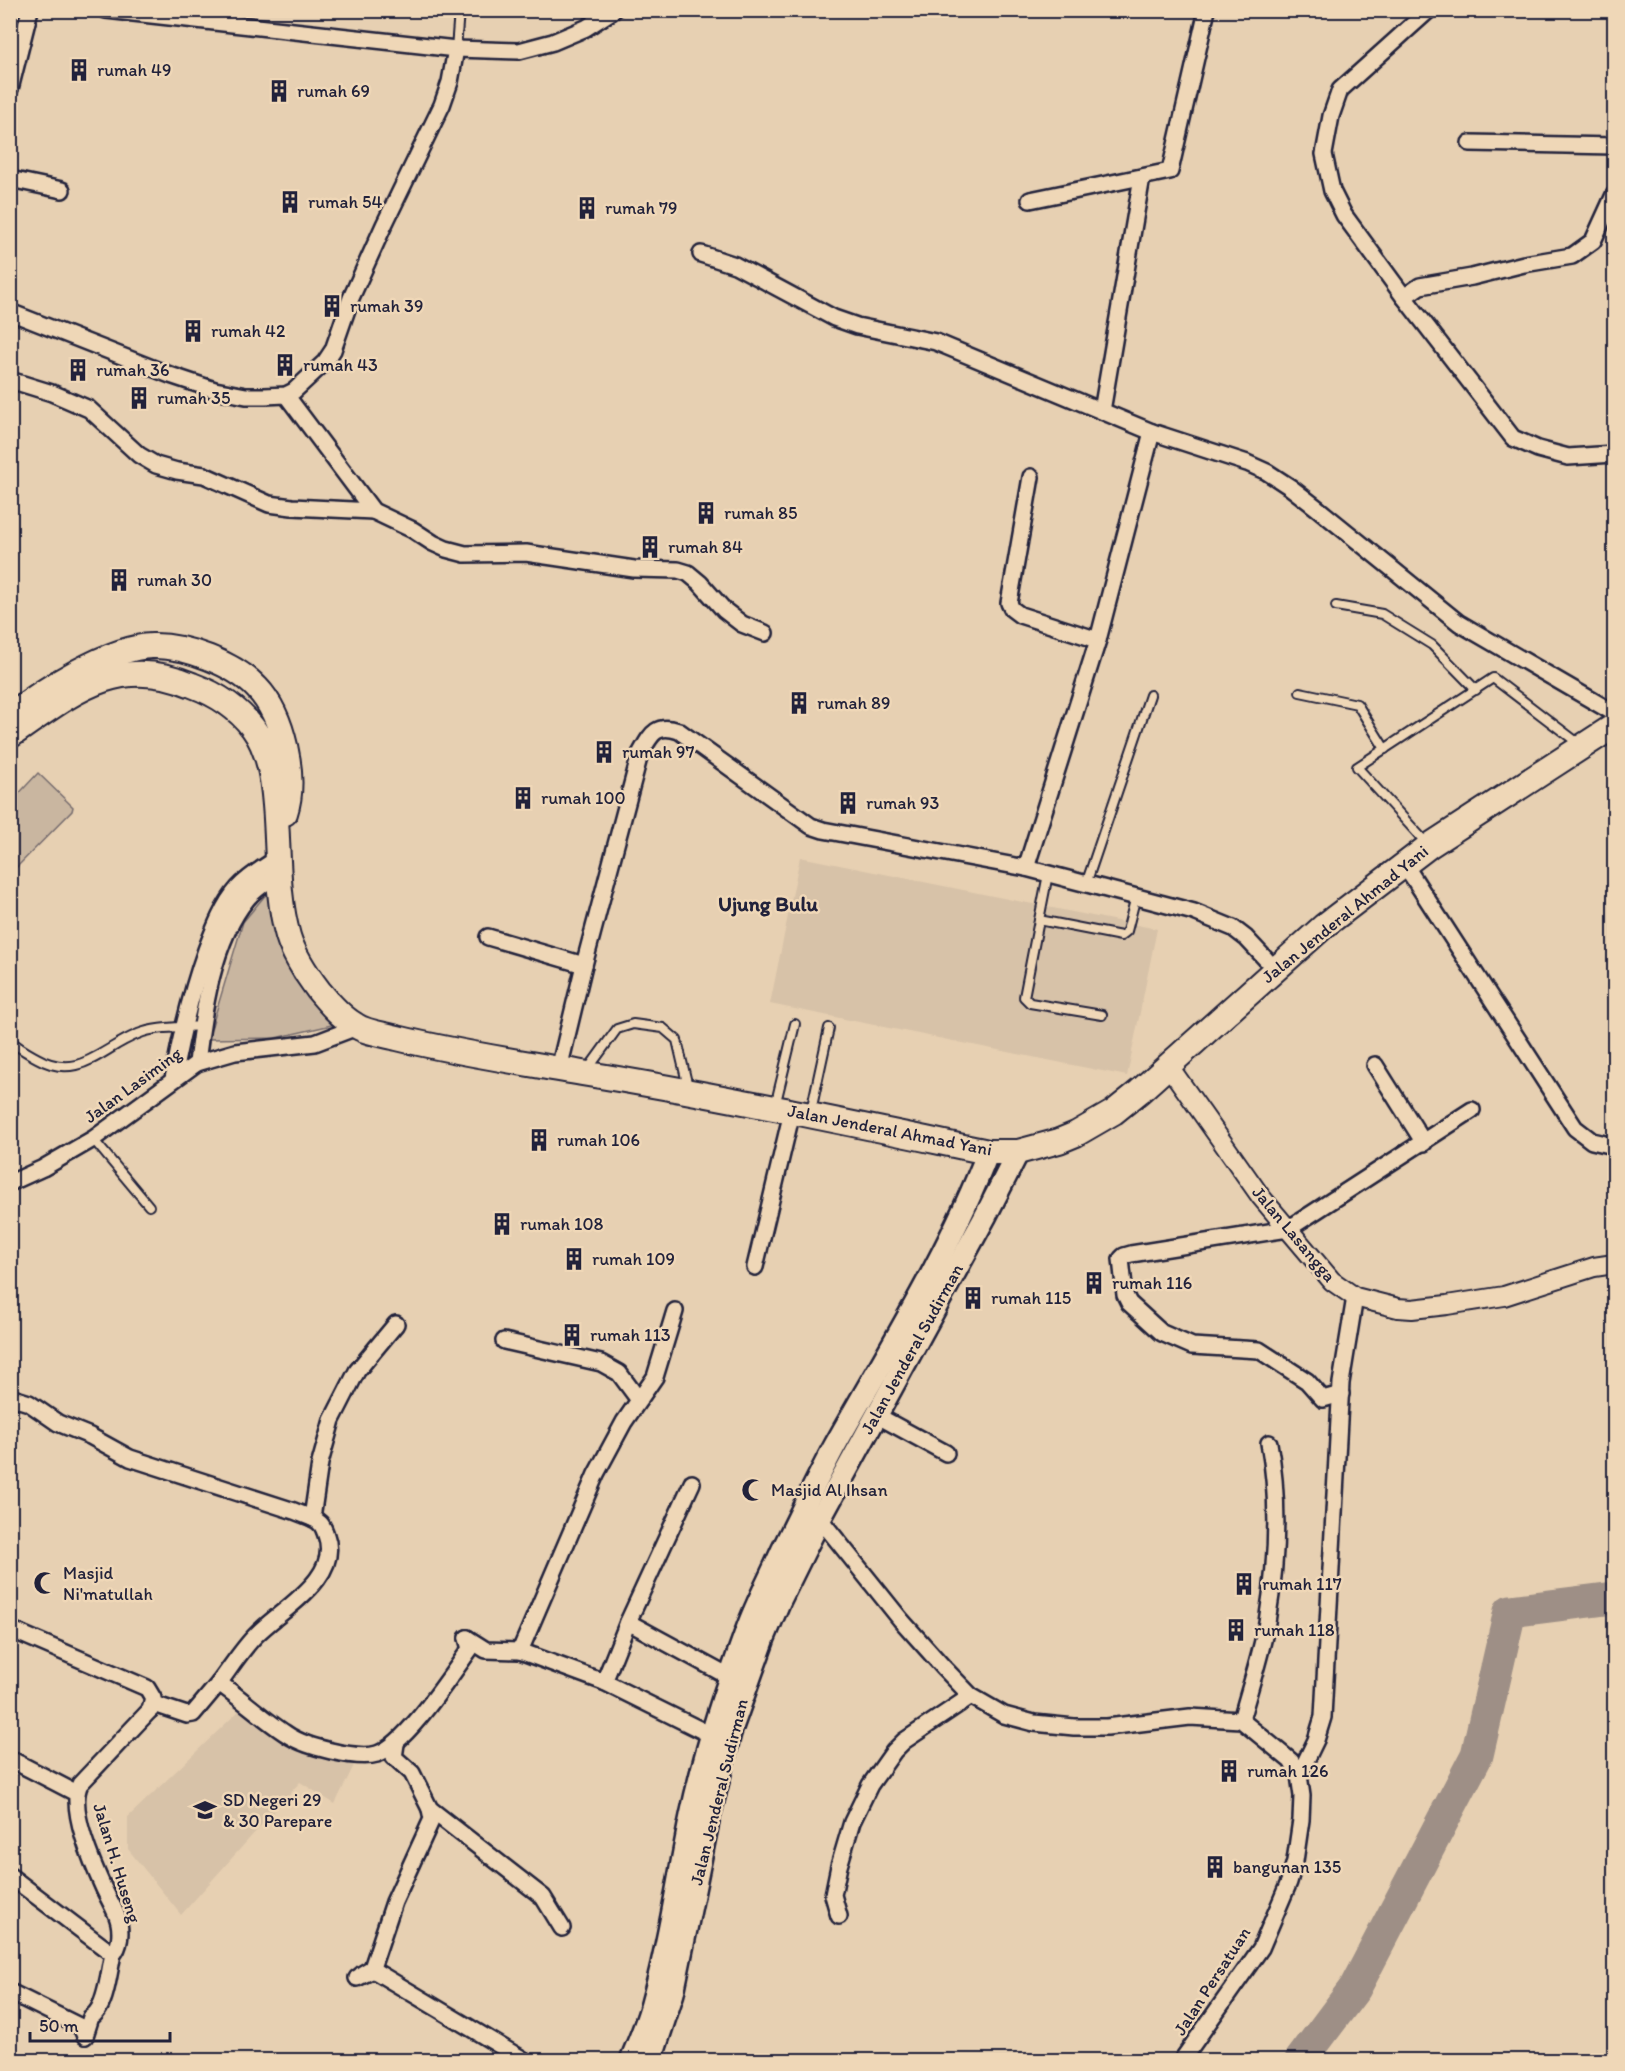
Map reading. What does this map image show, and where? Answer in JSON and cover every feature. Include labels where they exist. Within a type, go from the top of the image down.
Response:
[{"type":"highway","name":"Jalan Jenderal Ahmad Yani","points":[[10,716],[74,673],[134,649],[152,646],[171,647],[200,655],[232,669],[257,688],[272,711],[285,743],[289,785],[288,804],[278,855]]},
{"type":"highway","name":"Jalan Jenderal Ahmad Yani","points":[[10,736],[53,705],[96,681],[115,675],[171,676],[197,686],[232,706],[255,730],[268,761],[274,793],[280,892],[289,938],[307,974],[327,1001],[357,1027],[440,1048],[689,1091],[988,1152],[1018,1152],[1059,1141],[1114,1112],[1324,926],[1429,846],[1614,726]]},
{"type":"main road","name":"Jalan Jenderal Sudirman","points":[[631,2061],[652,2003],[661,1969],[691,1815],[711,1735],[731,1678],[758,1627],[812,1512],[833,1450],[883,1364],[958,1221],[988,1152]]},
{"type":"main road","name":"Jalan Jenderal Sudirman","points":[[812,1512],[876,1415],[985,1217],[1018,1152]]},
{"type":"main road","name":"Jalan Jenderal Sudirman","points":[[651,2061],[673,1993],[709,1817],[730,1734],[749,1676],[758,1627]]},
{"type":"street","points":[[10,89],[30,10]]},
{"type":"street","points":[[106,10],[456,49],[519,51],[534,48],[586,28],[614,10]]},
{"type":"street","points":[[1030,200],[1170,171],[1207,10]]},
{"type":"street","points":[[1429,10],[1340,90],[1331,116],[1324,154],[1332,191],[1344,215],[1404,297],[1513,438],[1538,449],[1568,457],[1614,454]]},
{"type":"street","points":[[10,312],[170,375],[215,390],[246,396],[286,394],[325,362],[333,350],[351,298],[441,105],[450,82],[456,49]]},
{"type":"street","points":[[1470,143],[1614,146]]},
{"type":"street","points":[[1102,411],[1142,177]]},
{"type":"street","points":[[10,178],[63,190]]},
{"type":"street","points":[[1404,297],[1420,286],[1572,256],[1593,241],[1614,195]]},
{"type":"street","points":[[701,254],[735,265],[834,318],[857,326],[936,342],[1152,432],[1267,472],[1290,486],[1459,623],[1614,713]]},
{"type":"street","points":[[10,380],[52,393],[89,409],[139,455],[156,465],[177,471],[204,474],[268,504],[373,510],[433,543],[465,554],[526,553],[634,569],[678,570],[688,573],[700,583],[724,610],[742,624],[765,633]]},
{"type":"street","points":[[286,394],[373,510]]},
{"type":"street","points":[[1026,868],[1098,640],[1152,432]]},
{"type":"street","points":[[1031,477],[1009,603],[1012,609],[1020,615],[1098,640]]},
{"type":"street","points":[[559,1069],[584,964],[640,754],[650,737],[661,728],[679,731],[811,826],[1026,868],[1194,912],[1233,928],[1246,938],[1275,969]]},
{"type":"street","points":[[197,1063],[210,979],[226,936],[248,897],[278,855]]},
{"type":"street","points":[[173,1079],[182,1028],[201,963],[214,930],[238,887],[278,855]]},
{"type":"street","points":[[1405,865],[1575,1128],[1592,1141],[1614,1146]]},
{"type":"street","points":[[488,937],[584,964]]},
{"type":"street","name":"Jalan Lasiming","points":[[10,1183],[43,1168],[93,1139],[197,1063],[236,1052],[315,1043],[357,1027]]},
{"type":"street","name":"Jalan Lasangga","points":[[1168,1065],[1261,1197],[1332,1281],[1355,1297],[1398,1308],[1412,1309],[1447,1305],[1504,1296],[1614,1264]]},
{"type":"street","points":[[1375,1065],[1424,1143]]},
{"type":"street","points":[[1341,1394],[1323,1398],[1307,1381],[1260,1350],[1191,1346],[1162,1333],[1126,1299],[1121,1259],[1126,1255],[1288,1229],[1472,1110]]},
{"type":"street","points":[[755,1268],[792,1112]]},
{"type":"street","points":[[1299,1775],[1316,1740],[1323,1717],[1341,1394],[1355,1297]]},
{"type":"street","points":[[520,1651],[596,1474],[624,1422],[655,1377],[675,1311]]},
{"type":"street","points":[[312,1518],[320,1462],[332,1420],[357,1371],[396,1324]]},
{"type":"street","points":[[504,1341],[601,1363],[620,1373],[639,1400]]},
{"type":"street","points":[[10,1397],[29,1402],[58,1423],[90,1436],[130,1458],[312,1518],[323,1526],[329,1549],[321,1574],[293,1604],[244,1647],[219,1683],[193,1714],[187,1715],[157,1705],[150,1710]]},
{"type":"street","points":[[876,1415],[946,1453]]},
{"type":"street","points":[[1241,1720],[1267,1622],[1270,1594],[1277,1510],[1269,1443]]},
{"type":"street","points":[[604,1682],[628,1622],[692,1483]]},
{"type":"street","points":[[812,1512],[902,1620],[971,1696],[1004,1715],[1018,1720],[1074,1727],[1107,1727],[1190,1717],[1241,1720],[1291,1761],[1299,1775]]},
{"type":"street","points":[[628,1622],[731,1678]]},
{"type":"street","points":[[10,1629],[147,1688],[153,1698],[150,1710]]},
{"type":"street","points":[[219,1683],[247,1702],[285,1734],[310,1746],[338,1753],[376,1755],[396,1744],[440,1691],[470,1649],[467,1638],[486,1650],[520,1651],[604,1682],[711,1735]]},
{"type":"street","points":[[839,1916],[833,1895],[839,1866],[852,1822],[870,1785],[904,1741],[971,1696]]},
{"type":"street","name":"Jalan H. Huseng","points":[[10,1992],[81,2027],[85,2036],[91,2017],[96,2014],[102,2003],[113,1954],[119,1942],[119,1921],[92,1860],[76,1793],[80,1784],[150,1710]]},
{"type":"street","points":[[396,1744],[394,1757],[412,1773],[430,1809],[432,1819],[394,1902],[372,1968],[357,1978],[373,1970],[524,2061]]},
{"type":"street","points":[[10,1759],[76,1793]]},
{"type":"street","name":"Jalan Persatuan","points":[[1182,2061],[1261,1948],[1288,1882],[1295,1861],[1302,1820],[1299,1775]]},
{"type":"street","points":[[430,1809],[543,1897],[562,1928]]},
{"type":"street","points":[[10,1876],[113,1954]]},
{"type":"lane","points":[[456,49],[459,10]]},
{"type":"lane","points":[[1336,606],[1382,614],[1432,645],[1476,690]]},
{"type":"lane","points":[[1429,846],[1357,767],[1493,678],[1582,746]]},
{"type":"lane","points":[[1300,692],[1357,704],[1385,749]]},
{"type":"lane","points":[[1086,884],[1149,695]]},
{"type":"lane","points":[[1048,874],[1024,995],[1025,1000],[1030,1003],[1102,1015]]},
{"type":"lane","points":[[1039,920],[1121,936],[1127,931],[1136,896]]},
{"type":"lane","points":[[585,1073],[617,1029],[633,1024],[663,1028],[677,1040],[689,1091]]},
{"type":"lane","points":[[792,1112],[795,1024]]},
{"type":"lane","points":[[10,1040],[46,1064],[63,1067],[88,1062],[138,1033],[156,1029],[201,1026]]},
{"type":"lane","points":[[792,1112],[829,1028]]},
{"type":"lane","points":[[93,1139],[149,1206]]},
{"type":"shaded area","points":[[38,773],[73,807],[72,811],[11,873],[11,802]]},
{"type":"shaded area","points":[[800,857],[1157,929],[1127,1076],[770,1004]]},
{"type":"shaded area","points":[[268,892],[277,937],[294,979],[336,1024],[275,1038],[208,1039],[243,922]]},
{"type":"shaded area","name":"SD Negeri 29 & 30 Parepare","points":[[242,1708],[357,1759],[335,1804],[300,1782],[181,1915],[128,1849],[128,1817]]},
{"type":"waterway","points":[[1301,2060],[1355,1988],[1477,1755],[1510,1611],[1614,1598]]},
{"type":"place","name":"rumah 49","points":[[79,70]]},
{"type":"place","name":"rumah 69","points":[[279,91]]},
{"type":"place","name":"rumah 54","points":[[290,202]]},
{"type":"place","name":"rumah 79","points":[[587,208]]},
{"type":"place","name":"rumah 39","points":[[332,306]]},
{"type":"place","name":"rumah 42","points":[[193,331]]},
{"type":"place","name":"rumah 43","points":[[285,365]]},
{"type":"place","name":"rumah 36","points":[[78,370]]},
{"type":"place","name":"rumah 35","points":[[139,398]]},
{"type":"place","name":"rumah 85","points":[[706,513]]},
{"type":"place","name":"rumah 84","points":[[650,547]]},
{"type":"place","name":"rumah 30","points":[[119,580]]},
{"type":"place","name":"rumah 89","points":[[799,703]]},
{"type":"place","name":"rumah 97","points":[[604,752]]},
{"type":"place","name":"rumah 100","points":[[523,798]]},
{"type":"place","name":"rumah 93","points":[[848,803]]},
{"type":"place","name":"rumah 106","points":[[539,1140]]},
{"type":"place","name":"rumah 108","points":[[502,1224]]},
{"type":"place","name":"rumah 109","points":[[574,1259]]},
{"type":"place","name":"rumah 116","points":[[1094,1283]]},
{"type":"place","name":"rumah 115","points":[[973,1298]]},
{"type":"place","name":"rumah 113","points":[[572,1335]]},
{"type":"place","name":"Masjid Al Ihsan","points":[[753,1490]]},
{"type":"place","name":"Masjid Ni'matullah","points":[[45,1583]]},
{"type":"place","name":"rumah 117","points":[[1244,1584]]},
{"type":"place","name":"rumah 118","points":[[1236,1630]]},
{"type":"place","name":"rumah 126","points":[[1229,1771]]},
{"type":"place","name":"SD Negeri 29 & 30 Parepare","points":[[205,1810]]},
{"type":"place","name":"bangunan 135","points":[[1215,1867]]},
{"type":"district","name":"Ujung Bulu","points":[[768,903]]}]
